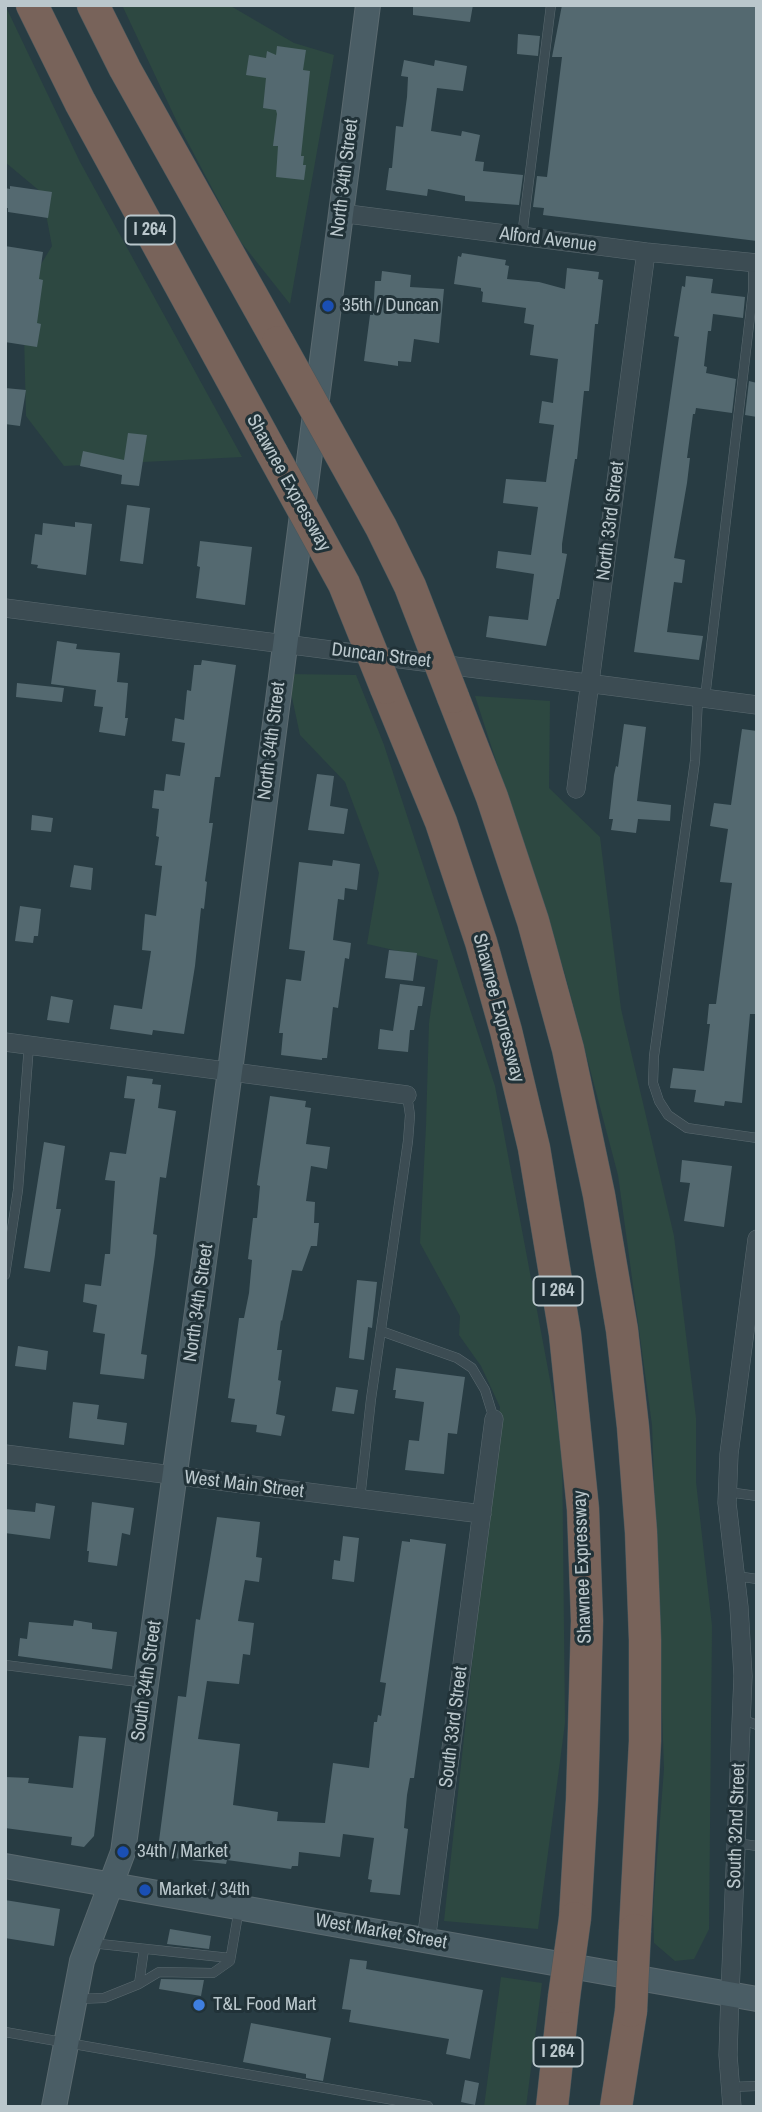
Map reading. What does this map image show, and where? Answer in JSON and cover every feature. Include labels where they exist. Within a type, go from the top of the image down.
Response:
[{"type":"highway","name":"Shawnee Expressway","points":[[32,5],[80,102],[344,584],[441,822],[481,942],[502,1018],[534,1148],[561,1308],[572,1386],[583,1509],[587,1621],[582,1800],[575,1918],[552,2107]]},
{"type":"highway","name":"I 264","points":[[93,5],[125,69],[381,527],[410,586],[492,797],[525,897],[568,1049],[599,1195],[622,1330],[638,1493],[645,1640],[644,1765],[631,2011],[616,2107]]},
{"type":"highway","points":[[627,2107],[631,2011]]},
{"type":"street","name":"North 34th Street","points":[[176,1476],[368,5]]},
{"type":"street","name":"Alford Avenue","points":[[340,213],[646,252],[755,263]]},
{"type":"street","name":"North 33rd Street","points":[[576,789],[646,252]]},
{"type":"street","name":"Duncan Street","points":[[5,608],[757,705]]},
{"type":"street","points":[[5,1042],[407,1095]]},
{"type":"street","name":"South 32nd Street","points":[[732,2107],[728,2055],[736,1843],[749,1722],[728,1497],[729,1454],[757,1239]]},
{"type":"street","points":[[482,1514],[494,1419]]},
{"type":"street","name":"West Main Street","points":[[5,1454],[482,1514]]},
{"type":"street","name":"South 34th Street","points":[[54,2107],[82,1961],[123,1852],[176,1476]]},
{"type":"street","name":"South 33rd Street","points":[[426,1941],[482,1514]]},
{"type":"street","name":"West Market Street","points":[[5,1866],[757,1999]]},
{"type":"lane","points":[[522,236],[551,5]]},
{"type":"lane","points":[[755,263],[695,761],[654,1056],[653,1083],[659,1101],[668,1115],[687,1128],[757,1138]]},
{"type":"lane","points":[[5,1275],[18,1190],[29,1045]]},
{"type":"lane","points":[[360,1499],[371,1399],[408,1141],[410,1115],[407,1095]]},
{"type":"lane","points":[[381,1331],[457,1358],[472,1368],[485,1390],[494,1419]]},
{"type":"lane","points":[[728,1497],[757,1496]]},
{"type":"lane","points":[[736,1576],[757,1580]]},
{"type":"lane","points":[[5,1665],[146,1684]]},
{"type":"lane","points":[[736,1843],[757,1846]]},
{"type":"lane","points":[[74,1999],[104,1998],[139,1984],[159,1972],[213,1973],[230,1961],[240,1907]]},
{"type":"lane","points":[[89,1942],[230,1958]]},
{"type":"lane","points":[[139,1984],[144,1949]]},
{"type":"lane","points":[[5,2032],[428,2106]]},
{"type":"lane","points":[[731,2087],[757,2086]]},
{"type":"green space","points":[[5,5],[80,162],[242,457],[64,466],[26,416],[23,294],[52,246],[42,193],[5,162]]},
{"type":"green space","points":[[122,5],[229,5],[294,43],[334,55],[290,304],[240,241],[178,124]]},
{"type":"green space","points":[[287,674],[356,675],[384,745],[495,1086],[562,1444],[565,1723],[538,1929],[444,1921],[500,1407],[481,1366],[459,1335],[460,1316],[420,1243],[429,1023],[438,960],[367,944],[379,873],[345,782],[300,735]]},
{"type":"green space","points":[[475,696],[550,701],[549,788],[600,837],[621,1009],[674,1236],[696,1418],[696,1482],[712,1626],[709,1929],[694,1959],[675,1961],[654,1943],[653,1910],[664,1769],[652,1425],[618,1175],[564,971]]},
{"type":"green space","points":[[501,1977],[542,1983],[526,2107],[484,2107]]},
{"type":"building","points":[[413,5],[473,5],[470,22],[413,15]]},
{"type":"building","points":[[562,5],[757,5],[757,241],[543,215],[544,208],[533,207],[537,176],[547,177],[562,57],[552,57]]},
{"type":"building","points":[[518,34],[540,36],[538,56],[517,54]]},
{"type":"building","points":[[277,46],[306,50],[303,70],[310,71],[301,156],[304,156],[303,165],[306,165],[304,180],[276,177],[278,146],[273,146],[276,110],[263,108],[266,78],[246,75],[249,55],[266,58],[267,51],[276,55]]},
{"type":"building","points":[[404,60],[434,66],[435,60],[467,66],[463,91],[437,88],[431,131],[461,136],[462,131],[480,135],[475,161],[484,162],[483,171],[523,175],[519,205],[465,201],[465,196],[428,189],[427,196],[386,190],[389,168],[392,168],[396,126],[403,127],[408,77],[401,76]]},
{"type":"building","points":[[10,186],[52,192],[48,218],[8,212],[8,208],[5,208],[5,188],[10,189]]},
{"type":"building","points":[[5,246],[43,252],[39,279],[43,280],[37,323],[41,324],[37,347],[5,342]]},
{"type":"building","points":[[462,253],[506,260],[505,265],[509,266],[507,279],[539,282],[565,289],[567,268],[599,272],[598,279],[603,280],[598,324],[595,324],[589,391],[584,391],[577,459],[562,544],[562,553],[567,554],[559,599],[546,646],[486,637],[489,616],[528,620],[534,574],[496,568],[498,551],[531,555],[538,507],[503,503],[506,479],[546,482],[554,425],[539,423],[542,401],[553,403],[558,359],[530,355],[534,325],[524,323],[526,308],[482,302],[481,288],[454,284],[458,256],[461,257]]},
{"type":"building","points":[[382,271],[411,275],[410,287],[444,289],[439,343],[414,339],[411,362],[398,361],[398,366],[364,361],[370,315],[373,315],[375,281],[381,281]]},
{"type":"building","points":[[686,276],[713,279],[711,293],[745,297],[743,318],[713,314],[711,331],[708,331],[704,366],[707,367],[706,373],[736,379],[732,413],[696,408],[693,414],[687,458],[690,458],[687,483],[674,558],[685,560],[682,583],[674,582],[667,632],[703,636],[699,660],[634,652],[679,337],[674,336]]},
{"type":"building","points":[[749,381],[757,383],[757,417],[745,415]]},
{"type":"building","points":[[5,388],[26,390],[20,426],[5,424]]},
{"type":"building","points":[[128,433],[147,435],[139,486],[121,484],[122,475],[80,466],[83,451],[124,460]]},
{"type":"building","points":[[127,505],[150,508],[143,564],[120,561]]},
{"type":"building","points":[[75,522],[92,524],[86,575],[37,568],[38,565],[31,564],[35,534],[42,535],[43,523],[75,527]]},
{"type":"building","points":[[200,541],[252,547],[245,605],[196,598]]},
{"type":"building","points":[[57,641],[77,644],[76,649],[120,653],[117,682],[128,683],[125,736],[99,732],[103,707],[94,706],[96,690],[51,684]]},
{"type":"building","points":[[202,660],[236,665],[220,777],[215,777],[209,823],[213,823],[204,909],[201,908],[184,1034],[153,1030],[152,1035],[110,1029],[114,1005],[142,1009],[151,951],[142,950],[145,914],[156,916],[162,866],[155,865],[159,809],[152,808],[154,790],[164,791],[166,774],[180,776],[185,743],[172,741],[175,718],[184,720],[187,690],[191,691],[194,665],[201,665]]},
{"type":"building","points":[[17,683],[64,688],[62,702],[16,697]]},
{"type":"building","points":[[624,724],[646,727],[637,801],[671,805],[670,821],[638,819],[636,833],[611,830],[613,819],[609,819]]},
{"type":"building","points":[[742,729],[757,731],[757,998],[755,1014],[750,1014],[742,1103],[725,1101],[724,1106],[694,1102],[696,1090],[670,1088],[673,1068],[704,1071],[710,1024],[707,1024],[709,1004],[716,1004],[732,883],[720,882],[728,829],[710,826],[714,803],[731,805]]},
{"type":"building","points":[[317,774],[334,776],[330,806],[348,809],[344,834],[308,830]]},
{"type":"building","points":[[32,815],[53,818],[51,832],[31,830]]},
{"type":"building","points":[[333,860],[360,864],[357,890],[345,888],[344,900],[338,899],[333,940],[351,943],[349,959],[345,958],[338,1008],[333,1007],[327,1058],[322,1060],[281,1055],[283,1033],[279,1033],[286,979],[301,981],[305,951],[289,949],[299,862],[332,866]]},
{"type":"building","points":[[74,865],[93,868],[91,890],[70,887]]},
{"type":"building","points":[[20,906],[41,909],[38,936],[34,936],[33,943],[15,941]]},
{"type":"building","points":[[389,950],[417,953],[413,981],[385,978]]},
{"type":"building","points":[[400,984],[425,987],[414,1030],[410,1030],[408,1052],[378,1049],[380,1029],[393,1031]]},
{"type":"building","points":[[51,996],[73,1000],[69,1023],[47,1020]]},
{"type":"building","points":[[127,1076],[153,1079],[152,1084],[161,1085],[158,1108],[176,1111],[166,1178],[160,1177],[153,1234],[157,1235],[155,1255],[141,1354],[147,1355],[144,1379],[100,1374],[105,1334],[93,1332],[97,1305],[83,1302],[85,1284],[101,1286],[105,1254],[110,1254],[115,1181],[105,1180],[110,1152],[126,1154],[135,1099],[124,1098]]},
{"type":"building","points":[[270,1096],[306,1101],[305,1107],[311,1108],[306,1144],[330,1147],[327,1169],[311,1166],[306,1201],[315,1202],[314,1223],[319,1223],[317,1246],[311,1246],[302,1271],[292,1270],[281,1320],[277,1350],[282,1350],[278,1380],[281,1381],[276,1414],[285,1416],[281,1436],[256,1432],[257,1425],[231,1422],[235,1399],[228,1398],[239,1318],[244,1318],[249,1293],[252,1260],[248,1259],[253,1218],[257,1218],[260,1186],[257,1185]]},
{"type":"building","points":[[44,1142],[65,1146],[56,1209],[61,1209],[50,1272],[24,1268]]},
{"type":"building","points":[[682,1160],[732,1166],[724,1227],[684,1221],[690,1183],[680,1182]]},
{"type":"building","points":[[357,1280],[377,1282],[372,1328],[368,1327],[364,1360],[349,1358]]},
{"type":"building","points":[[18,1346],[48,1351],[46,1370],[15,1366]]},
{"type":"building","points":[[396,1368],[465,1377],[457,1434],[448,1433],[444,1474],[405,1470],[409,1440],[419,1441],[424,1402],[395,1398],[396,1390],[393,1390]]},
{"type":"building","points":[[336,1387],[358,1390],[354,1414],[332,1411]]},
{"type":"building","points":[[73,1402],[99,1405],[97,1419],[127,1423],[124,1445],[69,1438]]},
{"type":"building","points":[[92,1502],[134,1508],[130,1535],[122,1533],[117,1566],[88,1562]]},
{"type":"building","points":[[36,1503],[55,1506],[50,1539],[5,1533],[5,1509],[35,1512]]},
{"type":"building","points":[[217,1517],[260,1522],[256,1557],[262,1558],[259,1582],[245,1580],[238,1621],[254,1623],[250,1655],[243,1654],[239,1684],[207,1681],[198,1739],[240,1744],[233,1805],[278,1812],[277,1821],[325,1823],[333,1763],[369,1768],[374,1722],[377,1722],[378,1715],[381,1716],[386,1683],[380,1682],[402,1541],[410,1542],[410,1539],[446,1544],[414,1778],[410,1778],[407,1795],[404,1828],[408,1829],[400,1895],[370,1892],[372,1880],[368,1879],[374,1838],[343,1834],[340,1857],[299,1852],[298,1866],[292,1866],[291,1869],[227,1860],[226,1864],[157,1856],[178,1696],[186,1697],[196,1619],[200,1620]]},
{"type":"building","points":[[343,1536],[359,1538],[354,1582],[332,1579],[334,1560],[340,1561]]},
{"type":"building","points":[[74,1620],[92,1623],[92,1629],[117,1632],[112,1669],[18,1656],[20,1638],[27,1639],[29,1622],[73,1626]]},
{"type":"building","points":[[79,1736],[106,1738],[94,1836],[84,1847],[71,1845],[72,1837],[5,1828],[5,1777],[29,1778],[28,1783],[73,1788]]},
{"type":"building","points":[[5,1900],[60,1909],[54,1946],[5,1938]]},
{"type":"building","points":[[170,1929],[211,1936],[209,1949],[167,1944]]},
{"type":"building","points":[[350,1959],[367,1961],[366,1969],[483,1990],[470,2059],[446,2054],[449,2039],[349,2022],[351,2010],[342,2009]]},
{"type":"building","points":[[161,1979],[204,1980],[201,1996],[159,1989]]},
{"type":"building","points":[[251,2023],[331,2038],[323,2081],[306,2078],[306,2074],[243,2062]]},
{"type":"building","points":[[465,2080],[479,2083],[475,2105],[461,2102]]},
{"type":"place","name":"35th / Duncan","points":[[328,306]]},
{"type":"place","name":"34th / Market","points":[[123,1852]]},
{"type":"place","name":"Market / 34th","points":[[145,1890]]},
{"type":"place","name":"T&L Food Mart","points":[[199,2005]]}]
